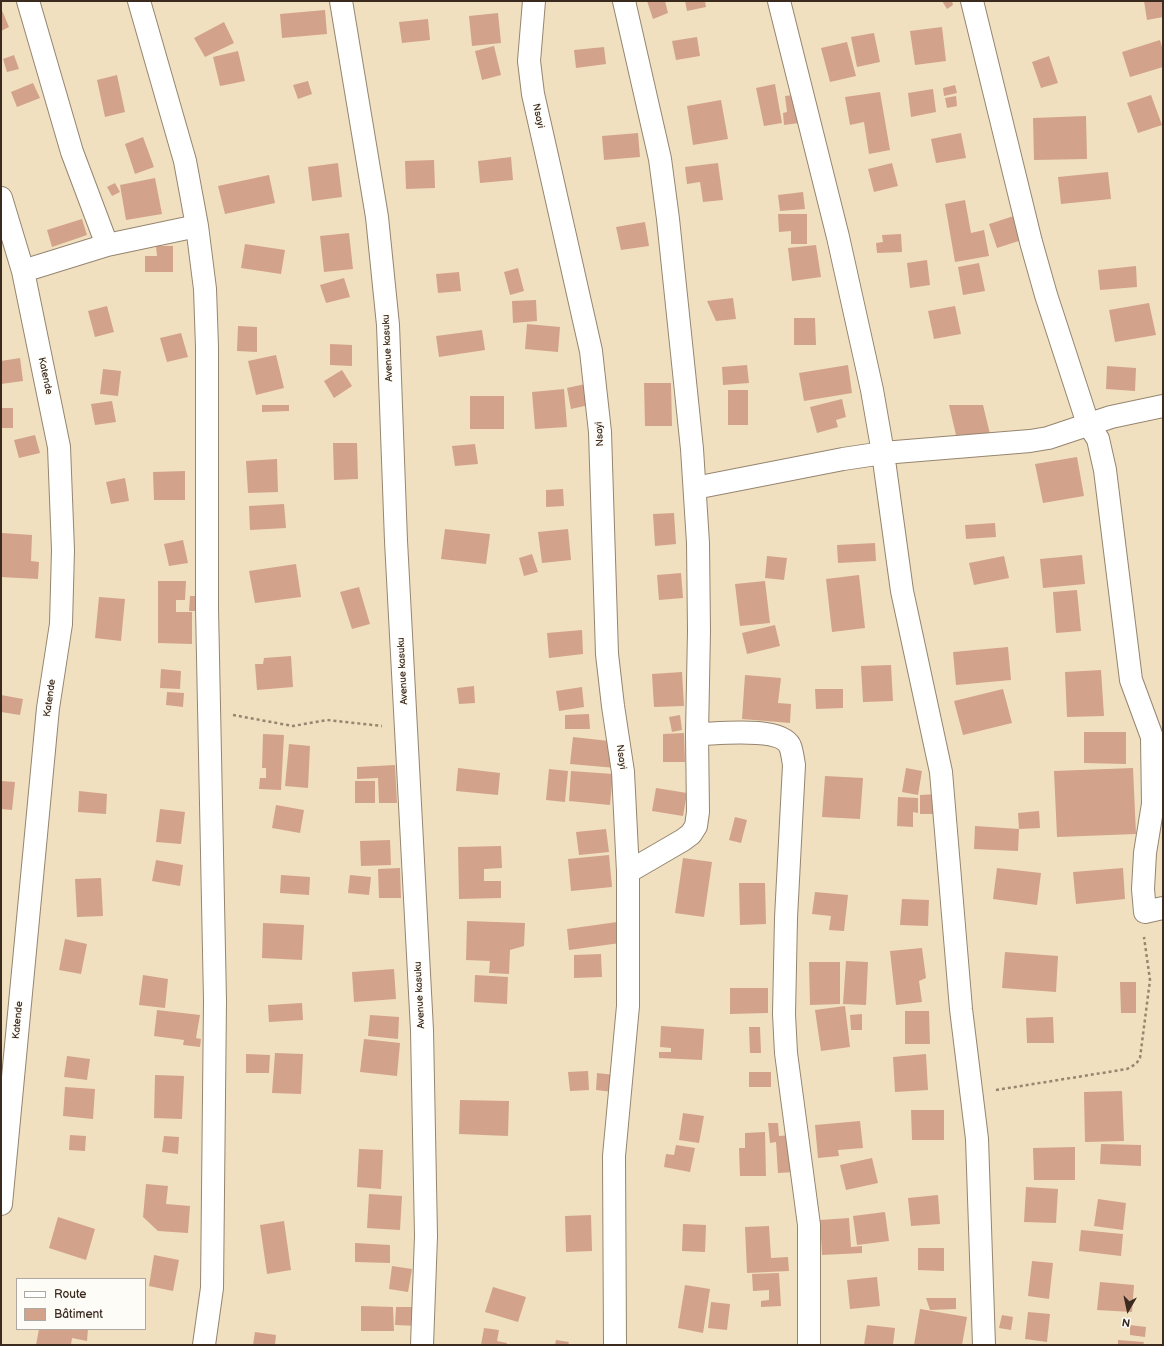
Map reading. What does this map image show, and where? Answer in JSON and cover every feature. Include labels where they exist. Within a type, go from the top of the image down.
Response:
[{"type":"street","points":[[28,1],[72,152],[107,245]]},
{"type":"street","points":[[139,1],[185,161],[197,226],[205,289],[207,347],[207,608],[215,1016],[212,1288],[204,1345]]},
{"type":"street","name":"Avenue kasuku","points":[[341,1],[377,217],[388,325],[396,541],[422,1030],[426,1236],[422,1345]]},
{"type":"street","name":"Nsayi","points":[[534,1],[529,61],[533,94],[591,351],[600,432],[607,654],[623,772],[628,872],[628,1006],[614,1156],[615,1345]]},
{"type":"street","points":[[624,1],[660,159],[670,235],[695,488],[698,542],[699,631],[697,734],[698,812],[696,826],[691,834],[628,872]]},
{"type":"street","points":[[779,1],[859,329],[872,390],[883,453],[902,591],[941,772],[962,1010],[977,1140],[984,1345]]},
{"type":"street","points":[[972,1],[1031,242],[1046,295],[1088,424],[1098,438],[1105,470],[1131,680],[1152,737],[1153,804],[1145,853],[1143,889],[1154,910]]},
{"type":"street","name":"Katende","points":[[1,198],[23,271],[59,447],[63,550],[61,629],[48,708],[1,1204]]},
{"type":"street","points":[[23,271],[107,245],[197,226]]},
{"type":"street","points":[[695,488],[843,459],[883,453],[1048,438],[1088,424],[1163,406]]},
{"type":"street","points":[[697,734],[764,732],[779,736],[790,745],[794,765],[786,918],[784,1014],[786,1053],[810,1225],[809,1345]]},
{"type":"path","points":[[209,711],[293,726],[327,720],[406,729]]},
{"type":"path","points":[[972,1094],[1127,1069],[1136,1064],[1140,1058],[1150,980],[1143,928],[1154,910]]},
{"type":"building","points":[[647,1],[665,1],[668,13],[653,19]]},
{"type":"building","points":[[685,1],[705,1],[706,7],[687,11]]},
{"type":"building","points":[[942,1],[952,1],[953,5],[947,9]]},
{"type":"building","points":[[1144,1],[1163,1],[1163,17],[1147,20]]},
{"type":"building","points":[[1,8],[9,27],[1,31]]},
{"type":"building","points":[[325,10],[327,34],[282,38],[280,14]]},
{"type":"building","points":[[498,13],[501,43],[472,46],[469,16]]},
{"type":"building","points":[[428,19],[430,40],[402,43],[399,22]]},
{"type":"building","points":[[224,22],[234,43],[205,57],[194,38]]},
{"type":"building","points":[[942,27],[946,61],[915,65],[910,31]]},
{"type":"building","points":[[874,33],[880,62],[857,67],[851,37]]},
{"type":"building","points":[[697,37],[700,56],[676,60],[672,41]]},
{"type":"building","points":[[1160,40],[1163,50],[1163,67],[1130,77],[1122,52]]},
{"type":"building","points":[[847,42],[856,76],[830,82],[821,48]]},
{"type":"building","points":[[494,46],[501,75],[482,80],[475,51]]},
{"type":"building","points":[[604,47],[606,64],[576,68],[574,50]]},
{"type":"building","points":[[238,51],[245,81],[220,86],[213,57]]},
{"type":"building","points":[[14,55],[19,69],[7,72],[3,59]]},
{"type":"building","points":[[1049,56],[1058,83],[1041,88],[1032,62]]},
{"type":"building","points":[[117,75],[125,112],[105,117],[97,80]]},
{"type":"building","points":[[308,81],[312,94],[298,99],[293,85]]},
{"type":"building","points":[[33,83],[40,98],[17,107],[11,92]]},
{"type":"building","points":[[775,84],[782,123],[764,126],[756,88]]},
{"type":"building","points":[[955,85],[957,93],[944,96],[943,88]]},
{"type":"building","points":[[933,89],[936,112],[911,117],[908,93]]},
{"type":"building","points":[[880,92],[890,150],[869,154],[864,122],[850,125],[845,97]]},
{"type":"building","points":[[802,94],[799,123],[784,125],[783,113],[787,112],[785,96]]},
{"type":"building","points":[[1151,95],[1162,125],[1138,133],[1127,103]]},
{"type":"building","points":[[956,96],[957,106],[947,108],[945,98]]},
{"type":"building","points":[[721,100],[728,139],[693,145],[687,106]]},
{"type":"building","points":[[1086,116],[1087,159],[1034,160],[1033,118]]},
{"type":"building","points":[[638,133],[640,157],[604,160],[602,136]]},
{"type":"building","points":[[961,133],[966,158],[936,163],[931,139]]},
{"type":"building","points":[[143,137],[154,167],[135,174],[125,144]]},
{"type":"building","points":[[511,157],[513,180],[480,183],[478,161]]},
{"type":"building","points":[[434,160],[435,188],[406,189],[405,161]]},
{"type":"building","points":[[338,163],[342,197],[312,201],[308,167]]},
{"type":"building","points":[[718,163],[723,200],[703,202],[700,182],[687,184],[685,167]]},
{"type":"building","points":[[892,163],[898,186],[874,192],[868,169]]},
{"type":"building","points":[[1108,172],[1111,199],[1061,204],[1058,177]]},
{"type":"building","points":[[269,175],[275,203],[225,214],[218,186]]},
{"type":"building","points":[[155,178],[162,214],[126,220],[120,185]]},
{"type":"building","points":[[115,183],[120,192],[112,196],[107,187]]},
{"type":"building","points":[[803,192],[805,209],[780,211],[778,195]]},
{"type":"building","points":[[965,200],[971,233],[984,230],[989,256],[955,262],[945,204]]},
{"type":"building","points":[[778,214],[807,214],[807,244],[791,244],[791,231],[779,232]]},
{"type":"building","points":[[1020,214],[1028,238],[997,248],[989,224]]},
{"type":"building","points":[[82,219],[87,235],[52,247],[47,230]]},
{"type":"building","points":[[645,222],[649,246],[621,250],[616,227]]},
{"type":"building","points":[[349,233],[353,269],[324,272],[320,236]]},
{"type":"building","points":[[901,234],[902,252],[877,253],[876,243],[883,242],[882,235]]},
{"type":"building","points":[[245,244],[285,250],[281,274],[241,268]]},
{"type":"building","points":[[816,245],[821,277],[792,281],[788,248]]},
{"type":"building","points":[[156,246],[173,246],[173,272],[145,272],[145,256],[157,256]]},
{"type":"building","points":[[927,260],[930,285],[910,288],[907,263]]},
{"type":"building","points":[[979,263],[985,291],[963,295],[958,267]]},
{"type":"building","points":[[1136,266],[1137,287],[1100,290],[1098,270]]},
{"type":"building","points":[[518,268],[524,291],[510,295],[504,272]]},
{"type":"building","points":[[459,272],[461,291],[438,293],[436,274]]},
{"type":"building","points":[[344,278],[350,297],[326,303],[320,285]]},
{"type":"building","points":[[733,298],[736,319],[716,321],[707,301]]},
{"type":"building","points":[[536,300],[537,321],[513,323],[512,301]]},
{"type":"building","points":[[1149,303],[1156,335],[1115,342],[1109,310]]},
{"type":"building","points":[[107,306],[114,332],[95,337],[88,311]]},
{"type":"building","points":[[955,306],[961,334],[934,339],[928,311]]},
{"type":"building","points":[[794,318],[815,318],[816,345],[794,345]]},
{"type":"building","points":[[527,324],[560,327],[558,352],[525,349]]},
{"type":"building","points":[[238,326],[257,327],[257,352],[237,351]]},
{"type":"building","points":[[482,330],[485,350],[439,357],[436,336]]},
{"type":"building","points":[[181,333],[188,357],[167,362],[160,338]]},
{"type":"building","points":[[330,344],[352,345],[352,366],[330,365]]},
{"type":"building","points":[[276,355],[284,388],[256,395],[248,361]]},
{"type":"building","points":[[20,358],[23,381],[1,384],[1,361]]},
{"type":"building","points":[[747,365],[749,383],[723,385],[722,367]]},
{"type":"building","points":[[848,365],[852,393],[804,401],[799,373]]},
{"type":"building","points":[[1107,366],[1136,368],[1135,391],[1106,389]]},
{"type":"building","points":[[103,369],[121,371],[118,396],[100,394]]},
{"type":"building","points":[[342,370],[352,386],[334,398],[324,381]]},
{"type":"building","points":[[644,383],[671,383],[672,426],[645,426]]},
{"type":"building","points":[[585,384],[589,405],[571,409],[567,388]]},
{"type":"building","points":[[564,389],[567,427],[535,429],[532,392]]},
{"type":"building","points":[[728,390],[748,390],[748,425],[728,425]]},
{"type":"building","points":[[470,396],[504,396],[504,429],[470,429]]},
{"type":"building","points":[[842,399],[846,417],[836,420],[838,427],[817,433],[810,407]]},
{"type":"building","points":[[112,401],[116,422],[95,425],[91,404]]},
{"type":"building","points":[[262,405],[289,405],[289,411],[262,412]]},
{"type":"building","points":[[949,405],[983,405],[990,434],[956,435]]},
{"type":"building","points":[[1,408],[13,408],[13,428],[1,428]]},
{"type":"building","points":[[35,435],[40,453],[19,458],[14,440]]},
{"type":"building","points":[[333,443],[357,443],[358,479],[334,480]]},
{"type":"building","points":[[475,444],[478,464],[455,466],[452,446]]},
{"type":"building","points":[[1077,457],[1084,496],[1043,503],[1035,464]]},
{"type":"building","points":[[277,459],[278,492],[248,493],[246,461]]},
{"type":"building","points":[[185,471],[185,500],[154,500],[153,472]]},
{"type":"building","points":[[125,478],[129,501],[111,504],[106,482]]},
{"type":"building","points":[[563,489],[564,506],[546,507],[546,490]]},
{"type":"building","points":[[284,504],[286,528],[250,530],[249,506]]},
{"type":"building","points":[[674,513],[676,544],[655,546],[653,514]]},
{"type":"building","points":[[995,523],[996,537],[966,539],[965,525]]},
{"type":"building","points":[[445,529],[490,534],[486,564],[441,559]]},
{"type":"building","points":[[568,529],[571,560],[542,563],[538,532]]},
{"type":"building","points":[[2,533],[32,535],[31,561],[39,562],[38,579],[1,577]]},
{"type":"building","points":[[183,540],[188,563],[169,566],[164,544]]},
{"type":"building","points":[[875,543],[876,561],[838,563],[837,545]]},
{"type":"building","points":[[532,554],[538,572],[524,576],[519,558]]},
{"type":"building","points":[[1082,555],[1085,584],[1043,588],[1040,559]]},
{"type":"building","points":[[767,556],[787,558],[784,580],[765,578]]},
{"type":"building","points":[[1004,556],[1009,578],[974,585],[969,563]]},
{"type":"building","points":[[296,564],[301,597],[255,603],[249,571]]},
{"type":"building","points":[[681,573],[683,598],[659,600],[657,575]]},
{"type":"building","points":[[859,575],[865,628],[832,632],[826,579]]},
{"type":"building","points":[[158,581],[186,581],[185,600],[176,600],[176,612],[192,612],[192,644],[158,643]]},
{"type":"building","points":[[765,581],[770,623],[740,626],[735,584]]},
{"type":"building","points":[[359,587],[370,624],[352,629],[340,592]]},
{"type":"building","points":[[1077,590],[1081,631],[1056,633],[1053,592]]},
{"type":"building","points":[[190,596],[204,596],[203,611],[189,611]]},
{"type":"building","points":[[99,597],[125,599],[121,641],[95,638]]},
{"type":"building","points":[[775,625],[780,646],[747,654],[742,633]]},
{"type":"building","points":[[582,630],[583,654],[549,658],[547,633]]},
{"type":"building","points":[[1008,647],[1011,680],[956,685],[953,652]]},
{"type":"building","points":[[291,656],[293,687],[257,690],[255,664],[263,664],[264,658]]},
{"type":"building","points":[[891,665],[893,701],[863,702],[861,666]]},
{"type":"building","points":[[161,669],[181,671],[180,689],[160,688]]},
{"type":"building","points":[[1101,670],[1104,716],[1067,717],[1065,672]]},
{"type":"building","points":[[682,672],[684,706],[654,707],[652,674]]},
{"type":"building","points":[[745,675],[781,678],[778,703],[791,704],[790,723],[742,719]]},
{"type":"building","points":[[474,686],[475,703],[459,704],[457,688]]},
{"type":"building","points":[[582,687],[584,707],[559,711],[556,691]]},
{"type":"building","points":[[815,689],[843,689],[843,708],[816,709]]},
{"type":"building","points":[[1003,689],[1012,723],[963,735],[954,701]]},
{"type":"building","points":[[167,692],[184,693],[183,707],[166,705]]},
{"type":"building","points":[[1,695],[23,699],[20,715],[1,712]]},
{"type":"building","points":[[589,714],[590,729],[565,729],[565,715]]},
{"type":"building","points":[[680,715],[682,730],[672,732],[669,717]]},
{"type":"building","points":[[1084,732],[1126,732],[1126,764],[1084,763]]},
{"type":"building","points":[[684,733],[685,762],[663,762],[663,734]]},
{"type":"building","points":[[263,734],[284,735],[281,790],[259,789],[260,778],[266,778],[266,768],[262,768]]},
{"type":"building","points":[[573,737],[618,742],[616,768],[570,764]]},
{"type":"building","points":[[289,744],[310,746],[308,788],[285,786]]},
{"type":"building","points":[[395,765],[397,803],[379,803],[378,778],[357,779],[357,767]]},
{"type":"building","points":[[458,768],[500,773],[498,795],[456,791]]},
{"type":"building","points":[[906,768],[922,771],[918,795],[902,792]]},
{"type":"building","points":[[1133,768],[1136,834],[1057,837],[1054,771]]},
{"type":"building","points":[[549,769],[568,771],[565,802],[546,800]]},
{"type":"building","points":[[571,771],[613,774],[610,805],[569,801]]},
{"type":"building","points":[[825,776],[863,778],[860,819],[822,817]]},
{"type":"building","points":[[1,781],[15,782],[12,810],[1,809]]},
{"type":"building","points":[[355,781],[375,781],[375,803],[355,803]]},
{"type":"building","points":[[656,788],[687,793],[683,816],[652,811]]},
{"type":"building","points":[[79,791],[107,794],[106,814],[78,812]]},
{"type":"building","points":[[938,794],[938,814],[920,814],[920,795]]},
{"type":"building","points":[[898,797],[918,798],[918,813],[913,812],[913,827],[897,826]]},
{"type":"building","points":[[276,805],[304,810],[300,833],[272,828]]},
{"type":"building","points":[[160,809],[185,812],[181,844],[156,842]]},
{"type":"building","points":[[1039,811],[1040,828],[1019,829],[1018,813]]},
{"type":"building","points":[[735,817],[747,820],[741,843],[729,840]]},
{"type":"building","points":[[975,826],[1019,829],[1018,851],[974,849]]},
{"type":"building","points":[[606,829],[609,852],[579,855],[576,832]]},
{"type":"building","points":[[390,840],[391,865],[361,866],[360,841]]},
{"type":"building","points":[[501,846],[502,868],[484,869],[484,881],[501,881],[501,898],[459,899],[458,847]]},
{"type":"building","points":[[609,855],[612,887],[571,891],[568,859]]},
{"type":"building","points":[[683,858],[712,862],[704,917],[675,913]]},
{"type":"building","points":[[156,860],[183,865],[180,886],[152,881]]},
{"type":"building","points":[[400,868],[401,898],[379,898],[378,869]]},
{"type":"building","points":[[997,868],[1041,873],[1037,905],[993,899]]},
{"type":"building","points":[[1123,868],[1125,899],[1076,904],[1073,872]]},
{"type":"building","points":[[281,875],[310,877],[309,895],[280,893]]},
{"type":"building","points":[[350,875],[371,877],[369,895],[348,893]]},
{"type":"building","points":[[101,878],[103,916],[77,917],[75,879]]},
{"type":"building","points":[[739,883],[765,883],[766,924],[740,925]]},
{"type":"building","points":[[815,892],[848,895],[844,931],[829,930],[831,916],[812,914]]},
{"type":"building","points":[[902,899],[929,900],[928,926],[900,925]]},
{"type":"building","points":[[467,921],[525,923],[524,946],[510,950],[509,974],[489,973],[490,961],[466,960]]},
{"type":"building","points":[[617,922],[620,943],[569,950],[567,929]]},
{"type":"building","points":[[263,923],[304,925],[302,960],[262,958]]},
{"type":"building","points":[[65,939],[87,944],[81,974],[59,970]]},
{"type":"building","points":[[922,948],[926,978],[919,981],[922,1002],[896,1005],[890,951]]},
{"type":"building","points":[[1005,952],[1058,956],[1056,992],[1002,988]]},
{"type":"building","points":[[601,954],[602,977],[574,978],[574,955]]},
{"type":"building","points":[[846,961],[868,962],[866,1005],[843,1004]]},
{"type":"building","points":[[809,962],[840,962],[840,1004],[810,1005]]},
{"type":"building","points":[[394,969],[396,999],[354,1002],[352,972]]},
{"type":"building","points":[[143,975],[168,979],[165,1008],[139,1005]]},
{"type":"building","points":[[475,975],[508,977],[507,1004],[474,1002]]},
{"type":"building","points":[[1120,982],[1136,982],[1136,1013],[1121,1013]]},
{"type":"building","points":[[730,988],[768,988],[768,1013],[730,1014]]},
{"type":"building","points":[[302,1003],[303,1020],[269,1022],[268,1005]]},
{"type":"building","points":[[845,1006],[850,1047],[821,1051],[815,1010]]},
{"type":"building","points":[[157,1010],[200,1015],[196,1038],[201,1039],[200,1047],[183,1045],[184,1040],[154,1036]]},
{"type":"building","points":[[905,1011],[929,1011],[930,1044],[905,1044]]},
{"type":"building","points":[[862,1014],[862,1030],[851,1030],[850,1015]]},
{"type":"building","points":[[370,1015],[399,1017],[398,1039],[368,1036]]},
{"type":"building","points":[[1053,1017],[1054,1043],[1027,1043],[1026,1018]]},
{"type":"building","points":[[661,1026],[704,1029],[702,1060],[659,1058],[659,1052],[671,1052],[671,1048],[660,1047]]},
{"type":"building","points":[[749,1027],[760,1027],[761,1053],[750,1053]]},
{"type":"building","points":[[364,1039],[400,1043],[397,1076],[360,1072]]},
{"type":"building","points":[[275,1053],[303,1054],[301,1094],[272,1093]]},
{"type":"building","points":[[246,1054],[270,1055],[269,1073],[246,1073]]},
{"type":"building","points":[[926,1054],[928,1090],[895,1092],[893,1057]]},
{"type":"building","points":[[67,1056],[90,1059],[87,1080],[64,1077]]},
{"type":"building","points":[[588,1071],[589,1090],[570,1091],[568,1072]]},
{"type":"building","points":[[749,1072],[771,1072],[771,1087],[749,1087]]},
{"type":"building","points":[[597,1073],[615,1075],[613,1092],[596,1090]]},
{"type":"building","points":[[155,1075],[184,1076],[182,1119],[154,1118]]},
{"type":"building","points":[[65,1087],[95,1089],[93,1119],[63,1116]]},
{"type":"building","points":[[1122,1091],[1124,1141],[1085,1142],[1084,1092]]},
{"type":"building","points":[[460,1100],[509,1101],[508,1136],[459,1134]]},
{"type":"building","points":[[911,1110],[944,1110],[944,1140],[912,1140]]},
{"type":"building","points":[[683,1113],[704,1116],[699,1143],[679,1140]]},
{"type":"building","points":[[860,1121],[863,1148],[838,1150],[839,1156],[818,1158],[815,1125]]},
{"type":"building","points":[[768,1123],[778,1123],[779,1136],[791,1135],[794,1172],[778,1173],[776,1142],[770,1143]]},
{"type":"building","points":[[765,1132],[766,1176],[740,1176],[739,1148],[745,1148],[745,1133]]},
{"type":"building","points":[[70,1135],[86,1136],[85,1151],[69,1150]]},
{"type":"building","points":[[164,1136],[179,1137],[178,1154],[162,1152]]},
{"type":"building","points":[[1101,1144],[1141,1145],[1141,1166],[1100,1164]]},
{"type":"building","points":[[676,1145],[695,1148],[690,1172],[664,1167],[666,1154],[674,1155]]},
{"type":"building","points":[[1075,1147],[1075,1180],[1034,1180],[1033,1148]]},
{"type":"building","points":[[359,1149],[383,1150],[381,1189],[357,1187]]},
{"type":"building","points":[[872,1158],[878,1183],[846,1190],[840,1165]]},
{"type":"building","points":[[146,1184],[168,1186],[166,1204],[190,1206],[188,1233],[158,1231],[143,1217]]},
{"type":"building","points":[[1026,1187],[1058,1189],[1056,1223],[1024,1222]]},
{"type":"building","points":[[369,1194],[402,1196],[400,1230],[367,1228]]},
{"type":"building","points":[[938,1195],[940,1224],[911,1226],[908,1198]]},
{"type":"building","points":[[1098,1199],[1126,1203],[1123,1230],[1094,1226]]},
{"type":"building","points":[[885,1212],[889,1241],[857,1245],[853,1216]]},
{"type":"building","points":[[591,1215],[592,1251],[566,1252],[565,1216]]},
{"type":"building","points":[[58,1217],[95,1229],[86,1260],[49,1248]]},
{"type":"building","points":[[849,1218],[851,1247],[862,1246],[862,1253],[822,1255],[820,1220]]},
{"type":"building","points":[[284,1221],[291,1270],[267,1274],[260,1225]]},
{"type":"building","points":[[683,1224],[706,1225],[705,1252],[682,1251]]},
{"type":"building","points":[[769,1226],[771,1258],[788,1257],[789,1271],[747,1273],[745,1227]]},
{"type":"building","points":[[1081,1230],[1123,1234],[1121,1256],[1079,1251]]},
{"type":"building","points":[[355,1243],[390,1245],[390,1263],[355,1262]]},
{"type":"building","points":[[918,1248],[944,1248],[944,1271],[918,1270]]},
{"type":"building","points":[[154,1255],[179,1260],[173,1291],[149,1286]]},
{"type":"building","points":[[1032,1261],[1053,1263],[1049,1299],[1028,1296]]},
{"type":"building","points":[[392,1266],[412,1269],[408,1292],[389,1289]]},
{"type":"building","points":[[779,1273],[781,1306],[761,1307],[761,1301],[769,1300],[769,1290],[753,1291],[752,1274]]},
{"type":"building","points":[[877,1277],[880,1306],[850,1309],[847,1280]]},
{"type":"building","points":[[1100,1282],[1134,1285],[1132,1312],[1097,1310]]},
{"type":"building","points":[[685,1285],[710,1289],[703,1333],[678,1328]]},
{"type":"building","points":[[493,1287],[526,1297],[518,1322],[485,1312]]},
{"type":"building","points":[[926,1298],[956,1298],[956,1309],[930,1310]]},
{"type":"building","points":[[711,1302],[730,1304],[727,1330],[708,1328]]},
{"type":"building","points":[[361,1306],[393,1307],[394,1331],[361,1331]]},
{"type":"building","points":[[396,1307],[418,1307],[418,1326],[395,1325]]},
{"type":"building","points":[[920,1309],[967,1317],[962,1345],[914,1345]]},
{"type":"building","points":[[1028,1312],[1050,1314],[1047,1342],[1025,1339]]},
{"type":"building","points":[[1002,1315],[1013,1317],[1011,1330],[999,1328]]},
{"type":"building","points":[[867,1325],[895,1328],[893,1345],[864,1345]]},
{"type":"building","points":[[1130,1325],[1146,1327],[1145,1337],[1130,1335]]},
{"type":"building","points":[[484,1328],[499,1330],[497,1341],[507,1343],[506,1345],[481,1345]]},
{"type":"building","points":[[39,1330],[88,1330],[87,1341],[72,1338],[71,1345],[36,1345]]},
{"type":"building","points":[[255,1332],[276,1335],[275,1345],[253,1345]]},
{"type":"building","points":[[556,1340],[569,1342],[568,1345],[555,1345]]},
{"type":"building","points":[[1118,1340],[1144,1342],[1143,1345],[1118,1345]]}]
